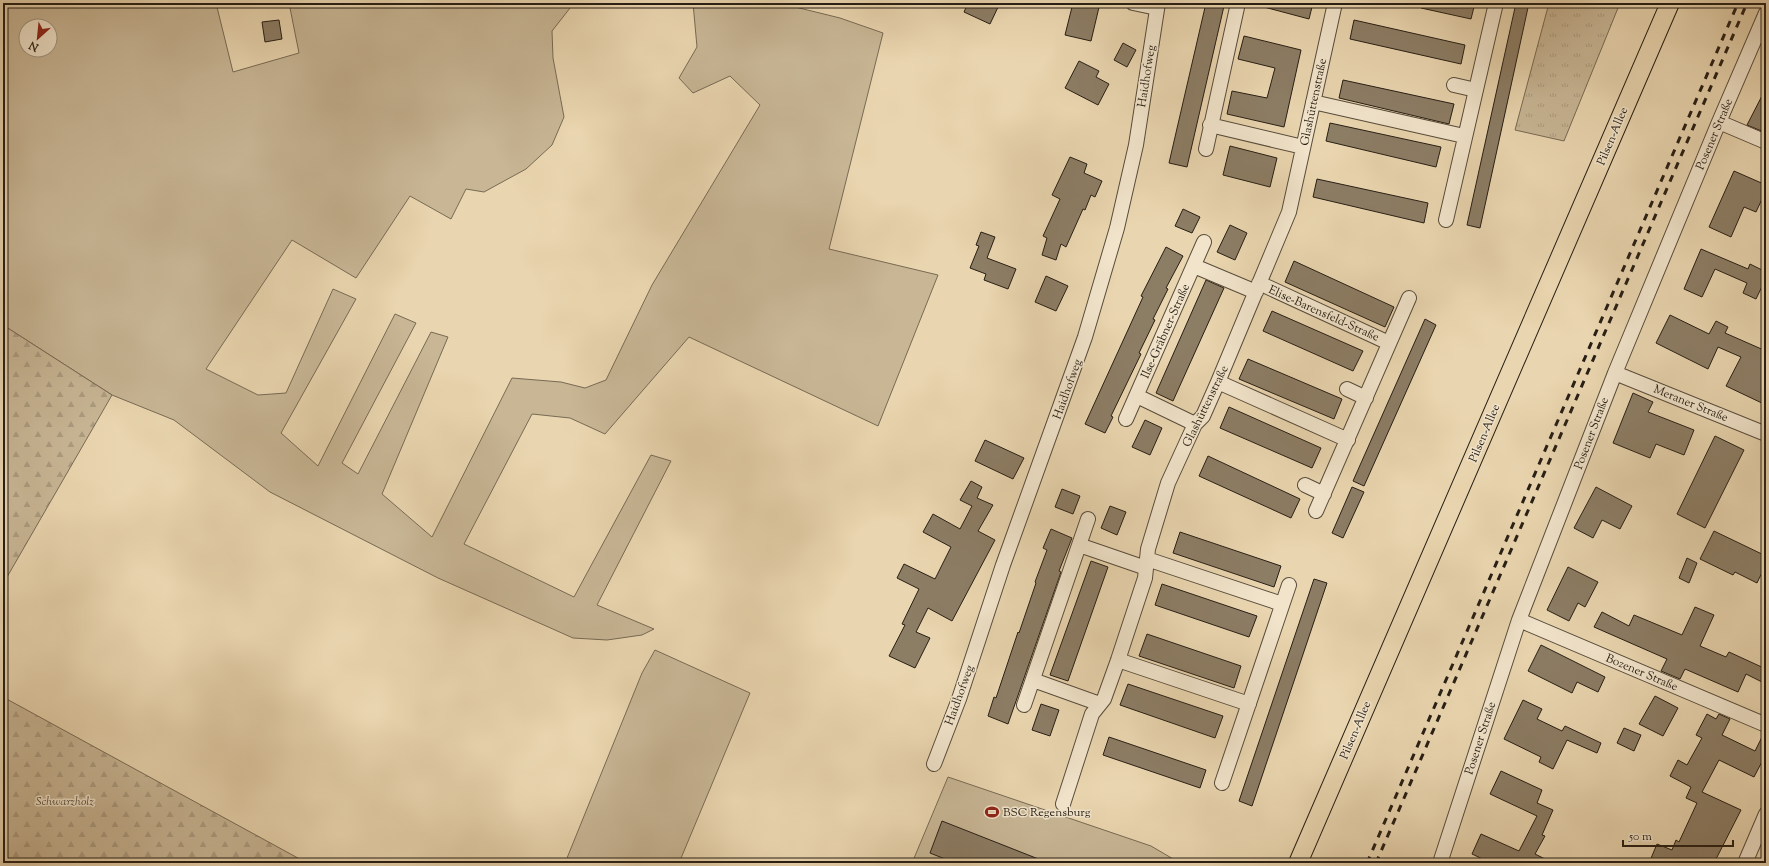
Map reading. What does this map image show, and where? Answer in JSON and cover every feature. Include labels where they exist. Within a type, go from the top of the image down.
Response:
[{"type":"main road","name":"Pilsen-Allee","points":[[1298,863],[1670,3]]},
{"type":"street","points":[[1133,3],[1157,5]]},
{"type":"street","points":[[1206,150],[1210,125],[1238,3]]},
{"type":"street","name":"Glashüttenstraße","points":[[1063,804],[1092,714],[1104,698],[1145,578],[1148,549],[1168,483],[1195,424],[1203,416],[1289,212],[1335,3]]},
{"type":"street","points":[[1446,220],[1464,136],[1496,3]]},
{"type":"street","name":"Haidhofweg","points":[[934,764],[959,699],[1003,564],[1090,322],[1117,228],[1136,145],[1157,5]]},
{"type":"street","name":"Posener Straße","points":[[1440,863],[1518,620],[1615,373],[1766,13]]},
{"type":"street","points":[[1454,85],[1476,90]]},
{"type":"street","points":[[1313,102],[1464,136]]},
{"type":"street","points":[[1719,122],[1766,142]]},
{"type":"street","points":[[1210,125],[1304,147]]},
{"type":"street","name":"Ilse-Gräbner-Straße","points":[[1126,419],[1204,242]]},
{"type":"street","points":[[1194,266],[1257,288]]},
{"type":"street","name":"Elise-Barensfeld-Straße","points":[[1257,288],[1390,343]]},
{"type":"street","name":"Elise-Barensfeld-Straße","points":[[1316,511],[1409,298]]},
{"type":"street","name":"Meraner Straße","points":[[1615,373],[1766,434]]},
{"type":"street","points":[[1218,382],[1348,440]]},
{"type":"street","points":[[1347,389],[1366,398]]},
{"type":"street","points":[[1137,396],[1195,424]]},
{"type":"street","points":[[1305,485],[1324,494]]},
{"type":"street","points":[[1024,705],[1088,519]]},
{"type":"street","points":[[1079,546],[1146,563],[1282,604]]},
{"type":"street","points":[[1222,782],[1289,585]]},
{"type":"street","name":"Bozener Straße","points":[[1518,620],[1766,725]]},
{"type":"street","points":[[1118,660],[1249,704]]},
{"type":"street","points":[[1033,680],[1100,704]]},
{"type":"street","points":[[1745,863],[1766,814]]},
{"type":"green space","points":[[3,3],[216,3],[233,72],[299,53],[289,3],[574,3],[552,31],[553,58],[564,117],[552,145],[526,169],[484,192],[466,189],[451,219],[410,196],[356,278],[292,240],[206,369],[258,395],[286,393],[333,289],[356,299],[281,433],[318,466],[395,314],[416,323],[342,463],[358,474],[431,332],[448,337],[382,494],[432,537],[512,378],[561,382],[585,388],[606,380],[652,285],[760,105],[730,76],[693,93],[679,78],[697,47],[693,3],[779,3],[840,18],[883,33],[829,249],[938,275],[878,426],[689,337],[605,434],[570,418],[532,414],[464,544],[574,597],[651,455],[671,461],[597,605],[654,629],[642,635],[607,640],[573,638],[438,578],[270,492],[174,420],[112,395],[3,325]]},
{"type":"green space","points":[[1549,3],[1620,3],[1564,141],[1515,130]]},
{"type":"green space","points":[[3,325],[112,395],[3,584]]},
{"type":"green space","points":[[655,650],[750,693],[679,863],[565,863],[642,673]]},
{"type":"green space","name":"Schwarzholz","points":[[3,697],[307,863],[3,863]]},
{"type":"green space","name":"BSC Regensburg","points":[[948,777],[1151,846],[1180,863],[912,863]]},
{"type":"building","points":[[968,3],[1000,3],[990,24],[964,12]]},
{"type":"building","points":[[1073,3],[1100,3],[1091,41],[1065,35]]},
{"type":"building","points":[[1206,3],[1224,6],[1187,167],[1169,163]]},
{"type":"building","points":[[1265,3],[1313,3],[1309,19],[1264,7]]},
{"type":"building","points":[[1422,3],[1475,3],[1471,19],[1421,8]]},
{"type":"building","points":[[1516,3],[1529,3],[1480,228],[1467,225]]},
{"type":"building","points":[[279,20],[282,39],[265,42],[262,22]]},
{"type":"building","points":[[1354,20],[1465,45],[1461,64],[1350,39]]},
{"type":"building","points":[[1244,36],[1301,50],[1284,127],[1227,114],[1232,91],[1267,98],[1275,68],[1238,59]]},
{"type":"building","points":[[1123,43],[1136,50],[1127,67],[1114,60]]},
{"type":"building","points":[[1079,61],[1099,71],[1096,77],[1109,84],[1098,105],[1065,88]]},
{"type":"building","points":[[1343,80],[1454,104],[1449,124],[1339,98]]},
{"type":"building","points":[[1766,88],[1766,128],[1764,132],[1747,125]]},
{"type":"building","points":[[1330,123],[1441,147],[1436,167],[1326,141]]},
{"type":"building","points":[[1230,146],[1277,158],[1270,187],[1223,175]]},
{"type":"building","points":[[1070,157],[1087,164],[1084,173],[1102,181],[1095,197],[1091,195],[1085,210],[1083,209],[1066,247],[1061,244],[1056,260],[1042,255],[1047,238],[1043,236],[1060,199],[1052,195]]},
{"type":"building","points":[[1734,171],[1766,185],[1766,201],[1762,199],[1756,212],[1744,207],[1731,237],[1709,227]]},
{"type":"building","points":[[1317,179],[1428,203],[1424,223],[1313,197]]},
{"type":"building","points":[[1183,209],[1200,217],[1192,233],[1175,226]]},
{"type":"building","points":[[1230,225],[1247,233],[1235,260],[1217,252]]},
{"type":"building","points":[[981,232],[995,237],[987,258],[1016,269],[1008,289],[984,280],[986,274],[970,268],[979,246],[976,245]]},
{"type":"building","points":[[1166,247],[1183,256],[1166,288],[1168,289],[1153,319],[1155,320],[1139,353],[1141,354],[1111,416],[1113,417],[1105,433],[1085,424],[1143,297],[1141,296]]},
{"type":"building","points":[[1701,249],[1748,269],[1750,264],[1766,272],[1766,278],[1756,299],[1743,293],[1747,283],[1715,269],[1702,297],[1684,289]]},
{"type":"building","points":[[1294,261],[1394,307],[1385,327],[1285,282]]},
{"type":"building","points":[[1046,276],[1068,286],[1056,311],[1035,302]]},
{"type":"building","points":[[1206,280],[1224,288],[1173,401],[1156,393]]},
{"type":"building","points":[[1272,311],[1363,351],[1353,371],[1263,331]]},
{"type":"building","points":[[1670,315],[1709,334],[1716,321],[1728,327],[1725,333],[1766,351],[1766,405],[1726,386],[1741,357],[1718,347],[1708,369],[1656,343]]},
{"type":"building","points":[[1425,319],[1436,325],[1364,486],[1353,481]]},
{"type":"building","points":[[1248,359],[1342,399],[1334,419],[1239,379]]},
{"type":"building","points":[[1633,393],[1653,402],[1648,412],[1694,430],[1684,455],[1656,444],[1650,458],[1613,443]]},
{"type":"building","points":[[1229,407],[1321,448],[1312,468],[1220,428]]},
{"type":"building","points":[[1145,420],[1162,428],[1150,455],[1132,447]]},
{"type":"building","points":[[1715,436],[1744,450],[1705,528],[1677,514]]},
{"type":"building","points":[[985,440],[1024,458],[1013,479],[975,461]]},
{"type":"building","points":[[1208,456],[1300,499],[1291,518],[1199,476]]},
{"type":"building","points":[[971,481],[982,487],[977,498],[993,505],[978,531],[995,540],[952,621],[928,608],[916,632],[930,638],[915,668],[889,656],[905,625],[902,624],[919,589],[897,578],[904,564],[935,579],[951,547],[923,532],[933,514],[960,529],[972,506],[960,500]]},
{"type":"building","points":[[1352,487],[1364,492],[1343,538],[1332,533]]},
{"type":"building","points":[[1596,487],[1632,506],[1620,529],[1602,520],[1593,538],[1574,528]]},
{"type":"building","points":[[1062,489],[1080,496],[1073,514],[1055,507]]},
{"type":"building","points":[[1110,506],[1126,512],[1117,535],[1101,528]]},
{"type":"building","points":[[1051,529],[1072,538],[1059,571],[1061,572],[1008,724],[988,716],[994,697],[996,698],[1036,583],[1035,582],[1047,550],[1043,548]]},
{"type":"building","points":[[1714,531],[1766,556],[1766,564],[1757,583],[1735,572],[1733,575],[1700,559]]},
{"type":"building","points":[[1180,532],[1281,566],[1274,587],[1173,553]]},
{"type":"building","points":[[1687,558],[1697,563],[1689,583],[1679,578]]},
{"type":"building","points":[[1091,561],[1108,567],[1068,681],[1050,675]]},
{"type":"building","points":[[1568,567],[1598,582],[1585,607],[1578,603],[1569,621],[1547,610]]},
{"type":"building","points":[[1314,579],[1327,583],[1252,806],[1239,801]]},
{"type":"building","points":[[1162,584],[1257,616],[1249,637],[1155,605]]},
{"type":"building","points":[[1695,607],[1714,615],[1700,646],[1726,657],[1729,652],[1766,669],[1766,684],[1746,674],[1738,692],[1685,669],[1680,679],[1661,671],[1667,659],[1594,627],[1602,612],[1629,626],[1634,615],[1682,635]]},
{"type":"building","points":[[1147,634],[1241,666],[1234,688],[1139,656]]},
{"type":"building","points":[[1541,645],[1605,677],[1598,692],[1577,682],[1572,693],[1528,671]]},
{"type":"building","points":[[1128,684],[1223,716],[1215,738],[1120,705]]},
{"type":"building","points":[[1655,696],[1678,708],[1663,736],[1639,724]]},
{"type":"building","points":[[1523,700],[1542,709],[1537,719],[1562,731],[1565,726],[1601,743],[1597,753],[1567,740],[1553,769],[1539,762],[1541,757],[1504,739]]},
{"type":"building","points":[[1041,704],[1059,710],[1050,736],[1032,730]]},
{"type":"building","points":[[1707,714],[1716,719],[1719,714],[1730,719],[1722,735],[1755,751],[1764,733],[1766,733],[1766,754],[1754,777],[1719,760],[1702,792],[1741,810],[1714,863],[1649,863],[1657,844],[1672,850],[1676,840],[1679,842],[1697,803],[1686,798],[1691,787],[1670,776],[1678,760],[1687,765],[1702,738],[1696,735]]},
{"type":"building","points":[[1624,728],[1641,735],[1634,751],[1617,743]]},
{"type":"building","points":[[1109,737],[1206,770],[1200,788],[1103,755]]},
{"type":"building","points":[[1501,771],[1542,790],[1537,803],[1553,810],[1542,835],[1545,836],[1535,854],[1553,863],[1491,863],[1472,854],[1481,834],[1519,851],[1537,816],[1490,794]]},
{"type":"building","points":[[942,821],[1046,863],[955,863],[930,853]]},
{"type":"railway","points":[[1367,863],[1738,3]]},
{"type":"railway","points":[[1376,863],[1747,3]]},
{"type":"place","name":"BSC Regensburg","points":[[992,812]]}]
